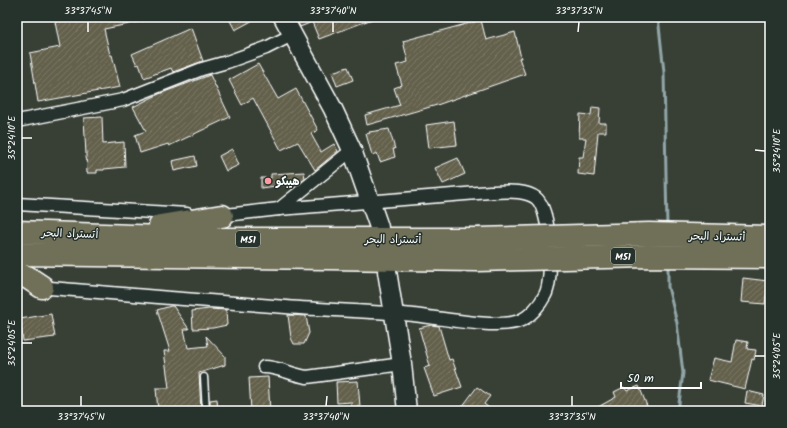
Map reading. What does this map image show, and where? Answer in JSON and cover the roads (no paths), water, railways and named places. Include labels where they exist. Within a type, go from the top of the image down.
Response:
[{"type":"highway","points":[[89,234],[177,224],[222,216]]},
{"type":"highway","name":"أتستراد البحر","points":[[17,232],[221,238],[478,239],[649,234],[770,237]]},
{"type":"highway","name":"أتستراد البحر","points":[[17,254],[477,260],[648,256],[770,257]]},
{"type":"highway","points":[[17,274],[26,277],[42,287]]},
{"type":"main road","points":[[283,17],[333,109],[352,150],[379,227]]},
{"type":"main road","points":[[387,271],[402,364],[406,411]]},
{"type":"street","points":[[17,121],[123,100],[202,68],[227,62],[266,48],[292,35]]},
{"type":"street","points":[[280,209],[352,150]]},
{"type":"street","points":[[17,204],[222,216],[371,201],[512,192],[523,193],[536,198],[544,211],[549,250],[549,281],[546,295],[534,311],[520,321],[504,325],[393,313],[286,308],[17,285]]},
{"type":"street","points":[[264,367],[273,367],[307,377],[402,364]]},
{"type":"lane","points":[[204,377],[206,411]]},
{"type":"waterway","points":[[658,17],[664,72],[667,227]]},
{"type":"waterway","points":[[668,264],[668,287],[677,323],[683,373],[678,411]]},
{"type":"place","name":"هيبكو","points":[[268,181]]}]
